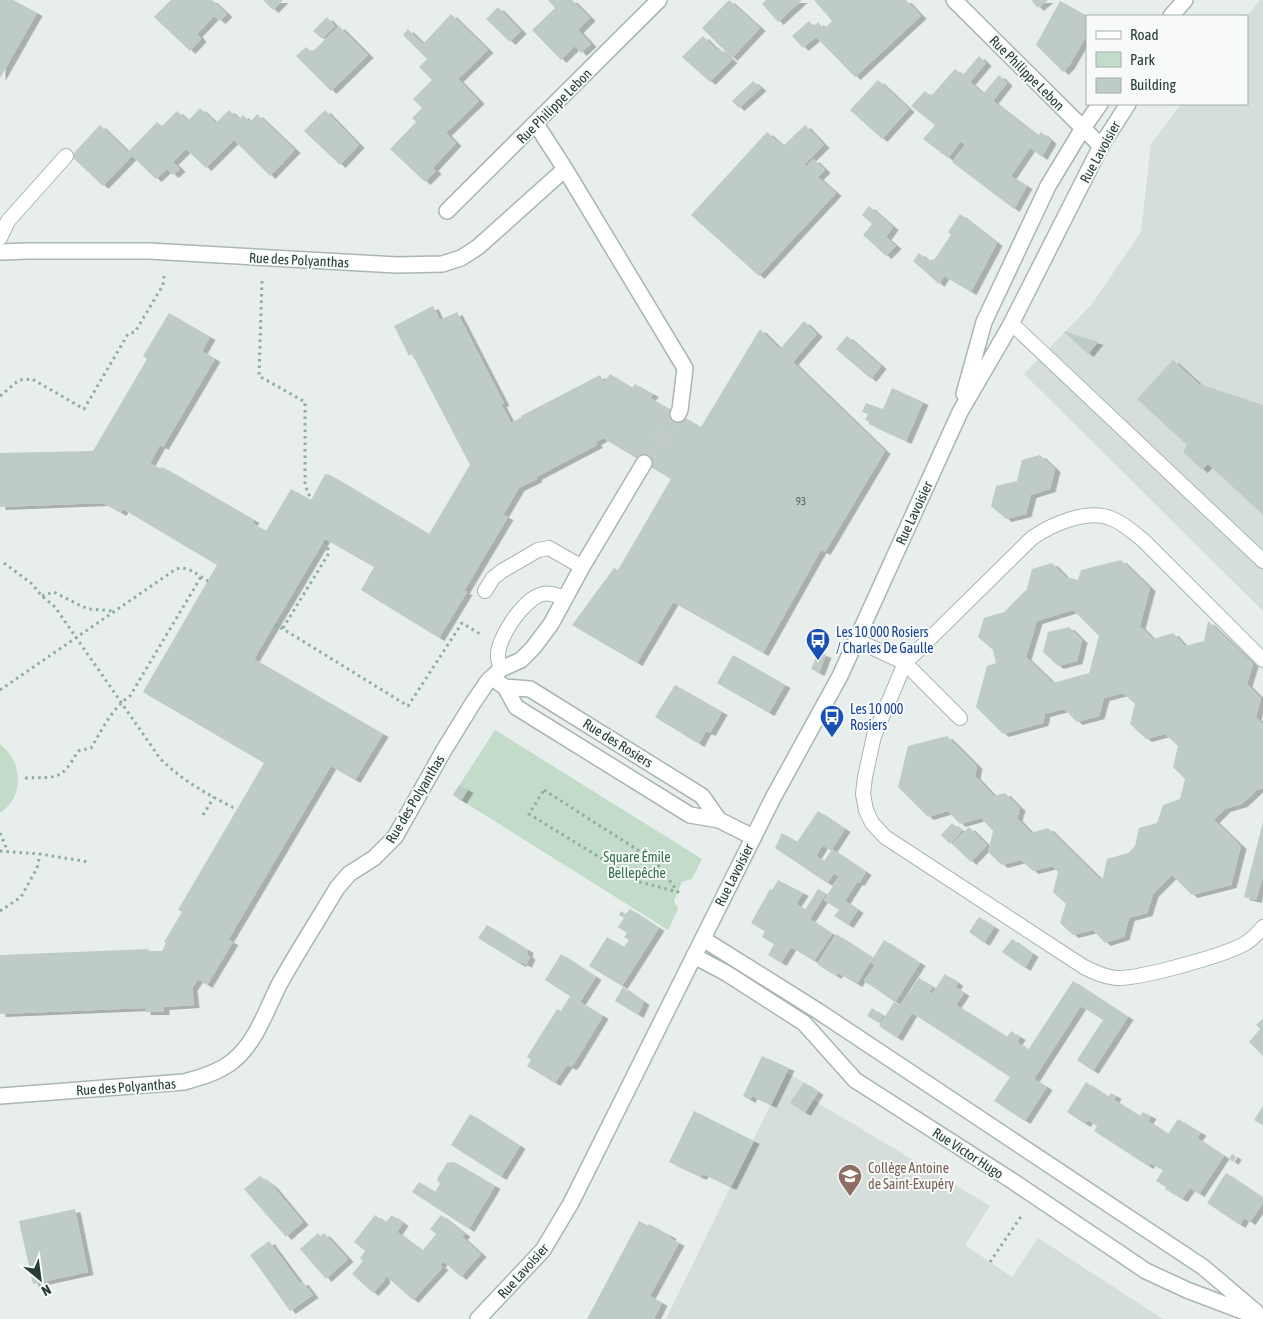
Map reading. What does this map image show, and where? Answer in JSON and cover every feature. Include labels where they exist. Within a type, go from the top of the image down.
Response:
[{"type":"street","name":"Rue Philippe Lebon","points":[[448,210],[659,0]]},
{"type":"street","name":"Rue Philippe Lebon","points":[[954,0],[1101,146]]},
{"type":"street","name":"Rue Lavoisier","points":[[960,412],[984,322],[1048,186],[1099,105]]},
{"type":"street","name":"Rue Lavoisier","points":[[478,1319],[543,1250],[572,1203],[753,837],[826,704],[960,412],[1011,323],[1101,146],[1127,105]]},
{"type":"street","points":[[536,124],[685,368],[678,414]]},
{"type":"street","name":"Rue des Polyanthas","points":[[0,252],[167,253],[398,265],[442,264],[461,258],[478,247],[565,169]]},
{"type":"street","name":"Rue des Polyanthas","points":[[0,1096],[184,1082],[204,1077],[234,1060],[249,1044],[264,1019],[280,985],[336,888],[349,874],[374,858],[395,837],[473,702],[496,674],[521,660],[533,648],[551,624],[582,566],[644,463]]},
{"type":"street","name":"Rue des Rosiers","points":[[496,674],[516,707],[690,815],[719,820],[753,837]]},
{"type":"street","name":"Rue des Rosiers","points":[[505,687],[530,688],[702,796],[719,820]]},
{"type":"street","name":"Rue Victor Hugo","points":[[703,939],[818,1011],[1203,1267],[1263,1319]]},
{"type":"street","name":"Rue Victor Hugo","points":[[694,956],[804,1023],[855,1080],[1035,1196],[1146,1271],[1187,1290],[1263,1319]]},
{"type":"lane","points":[[0,238],[8,221],[66,156]]},
{"type":"lane","points":[[1011,323],[1263,561]]},
{"type":"lane","points":[[1263,660],[1143,540],[1112,518],[1102,515],[1090,515],[1046,528],[1032,538],[905,663],[874,736],[863,794],[866,810],[872,823],[885,838],[1084,967],[1101,975],[1116,978],[1134,976],[1233,950],[1247,942],[1263,928]]},
{"type":"lane","points":[[485,591],[493,578],[502,571],[538,550],[549,548],[582,566]]},
{"type":"lane","points":[[496,674],[497,656],[500,646],[516,614],[532,598],[543,594],[565,598]]},
{"type":"lane","points":[[856,640],[905,663],[960,718]]},
{"type":"path","points":[[0,396],[19,380],[32,378],[84,409],[128,334],[135,332],[163,285],[167,253]]},
{"type":"path","points":[[262,258],[258,376],[305,402],[305,485],[310,500]]},
{"type":"path","points":[[283,628],[329,553],[325,539]]},
{"type":"path","points":[[4,563],[31,583],[42,596],[56,607],[121,702],[168,766],[178,775],[236,809]]},
{"type":"path","points":[[0,690],[176,569],[181,567],[188,569],[208,581]]},
{"type":"path","points":[[25,778],[55,778],[68,769],[78,751],[91,748],[121,702],[130,696],[201,577]]},
{"type":"path","points":[[42,596],[54,592],[79,606],[89,609],[113,611]]},
{"type":"path","points":[[275,624],[408,706],[462,623],[500,646]]},
{"type":"path","points":[[544,790],[654,861],[678,892],[640,882],[529,814],[544,790]]},
{"type":"path","points":[[203,815],[214,797]]},
{"type":"path","points":[[0,833],[8,852]]},
{"type":"path","points":[[0,851],[40,854],[89,862]]},
{"type":"path","points":[[0,910],[21,897],[37,868],[40,854]]},
{"type":"path","points":[[990,1262],[1035,1196]]},
{"type":"shaded area","points":[[1260,0],[1263,1],[1263,611],[1024,374],[1092,304],[1141,232],[1151,144],[1180,105],[1248,105],[1248,16]]},
{"type":"shaded area","name":"Collège Antoine de Saint-Exupéry","points":[[786,1073],[804,1082],[791,1103],[804,1113],[813,1100],[990,1206],[965,1245],[1012,1277],[1038,1238],[1163,1319],[666,1319]]},
{"type":"green space","name":"Square Émile Bellepêche","points":[[495,730],[702,859],[692,879],[682,882],[674,901],[678,909],[668,930],[453,795]]},
{"type":"green space","points":[[0,744],[8,751],[13,760],[17,769],[18,779],[14,798],[0,813]]},
{"type":"building","points":[[0,0],[13,0],[37,13],[0,78]]},
{"type":"building","points":[[171,0],[212,0],[227,14],[220,21],[214,16],[197,34],[201,39],[190,51],[154,17]]},
{"type":"building","points":[[263,0],[283,0],[273,10]]},
{"type":"building","points":[[548,0],[572,0],[590,18],[578,30],[591,44],[581,53],[575,46],[561,60],[532,30],[555,8]]},
{"type":"building","points":[[729,0],[760,28],[732,58],[702,28]]},
{"type":"building","points":[[766,0],[802,0],[778,22],[762,4]]},
{"type":"building","points":[[814,0],[906,0],[921,16],[855,77],[816,37],[803,48],[792,36],[809,21],[814,27],[818,22],[824,29],[832,21]]},
{"type":"building","points":[[1031,0],[1048,0],[1038,8]]},
{"type":"building","points":[[1060,1],[1086,15],[1086,37],[1069,66],[1063,72],[1036,45]]},
{"type":"building","points":[[498,7],[521,31],[510,42],[486,19]]},
{"type":"building","points":[[451,14],[488,50],[458,79],[479,101],[446,133],[456,143],[433,168],[436,171],[425,182],[390,149],[416,122],[412,118],[422,108],[413,99],[432,80],[419,67],[427,59],[403,35],[408,29],[423,44]]},
{"type":"building","points":[[327,17],[335,26],[322,39],[313,31]]},
{"type":"building","points":[[339,26],[368,55],[331,91],[296,56],[306,47],[312,52]]},
{"type":"building","points":[[703,36],[717,50],[719,48],[732,60],[710,82],[682,57]]},
{"type":"building","points":[[979,56],[986,63],[970,82],[983,94],[999,75],[1007,83],[993,101],[1038,136],[1041,132],[1051,141],[1042,157],[1030,148],[1011,176],[1027,186],[1014,209],[952,162],[965,145],[961,141],[948,158],[923,139],[935,125],[911,106],[925,91],[931,96],[955,69],[963,75]]},
{"type":"building","points":[[878,80],[909,109],[882,139],[850,110]]},
{"type":"building","points":[[753,81],[761,88],[739,108],[732,101]]},
{"type":"building","points":[[200,108],[216,123],[229,110],[239,119],[243,115],[250,122],[257,114],[295,150],[270,176],[234,140],[206,168],[186,149],[173,162],[180,169],[173,175],[167,169],[156,179],[132,156],[103,186],[71,156],[100,125],[128,152],[157,122],[162,126],[177,111],[188,121]]},
{"type":"building","points":[[325,110],[359,145],[340,165],[304,131]]},
{"type":"building","points":[[805,125],[824,145],[804,165],[806,166],[814,159],[825,170],[818,177],[836,193],[759,276],[691,215],[767,132],[783,146]]},
{"type":"building","points":[[869,206],[893,227],[886,237],[896,246],[886,256],[863,235],[872,224],[862,215]]},
{"type":"building","points":[[960,214],[997,243],[971,292],[944,276],[939,284],[913,261],[919,253],[930,262],[932,259],[934,260],[951,235],[948,232]]},
{"type":"building","points":[[433,306],[440,320],[457,312],[504,403],[501,404],[511,423],[600,375],[604,382],[610,374],[632,388],[635,384],[653,394],[650,398],[701,427],[760,329],[780,349],[804,321],[817,334],[793,362],[885,451],[825,552],[821,550],[763,653],[673,602],[637,663],[572,625],[614,568],[618,570],[671,479],[603,438],[596,442],[597,445],[519,488],[503,515],[508,517],[464,591],[467,592],[439,638],[361,590],[374,567],[325,539],[254,659],[383,734],[355,780],[331,766],[228,940],[233,942],[207,985],[198,979],[192,988],[194,1005],[164,1007],[164,1012],[145,1012],[145,1008],[0,1014],[0,955],[148,949],[149,951],[162,951],[166,943],[164,942],[182,912],[178,910],[264,763],[143,692],[217,565],[123,509],[121,513],[103,503],[0,507],[0,453],[93,451],[147,359],[143,356],[169,313],[210,337],[202,351],[215,359],[163,447],[160,445],[150,463],[160,469],[162,467],[173,473],[254,520],[252,523],[266,531],[291,489],[311,500],[325,474],[330,475],[429,534],[470,465],[412,354],[409,356],[394,326]]},
{"type":"building","points":[[1063,331],[1098,342],[1088,354]]},
{"type":"building","points":[[847,336],[881,366],[871,379],[836,349]]},
{"type":"building","points":[[1173,360],[1199,384],[1263,405],[1263,515],[1208,464],[1202,470],[1183,452],[1187,445],[1137,399]]},
{"type":"building","points":[[892,388],[923,402],[906,441],[869,424],[865,420],[868,414],[862,412],[866,403],[883,409]]},
{"type":"building","points":[[1040,455],[1055,469],[1050,489],[1031,495],[1026,514],[1006,519],[991,506],[996,486],[1017,481],[1022,460]]},
{"type":"building","points":[[1121,560],[1150,588],[1140,626],[1153,639],[1173,633],[1185,646],[1204,641],[1208,621],[1253,664],[1247,684],[1261,698],[1256,717],[1263,724],[1263,788],[1257,790],[1242,804],[1225,809],[1214,820],[1241,846],[1231,885],[1192,895],[1172,875],[1153,894],[1147,913],[1129,918],[1124,937],[1105,943],[1093,930],[1073,935],[1060,923],[1066,904],[1053,892],[1058,872],[1053,866],[1033,871],[1021,860],[1002,865],[988,852],[993,831],[981,818],[960,824],[948,811],[928,817],[898,787],[908,746],[947,736],[977,766],[975,776],[994,796],[1005,793],[1020,808],[1017,818],[1031,833],[1048,828],[1101,880],[1107,859],[1128,853],[1135,846],[1139,828],[1157,823],[1163,805],[1180,799],[1185,779],[1173,767],[1178,746],[1165,734],[1146,739],[1130,724],[1135,704],[1123,693],[1104,698],[1099,716],[1077,722],[1064,709],[1045,714],[1043,723],[1003,734],[976,707],[987,666],[996,663],[993,650],[978,637],[984,618],[1004,612],[1027,589],[1032,569],[1052,563],[1066,577],[1078,580],[1081,570]],"holes":[[[1073,610],[1099,636],[1089,673],[1053,683],[1026,657],[1037,621]]]},
{"type":"building","points":[[1069,627],[1082,640],[1077,661],[1058,666],[1043,652],[1048,632]]},
{"type":"building","points":[[818,652],[826,655],[819,673],[811,669]]},
{"type":"building","points":[[733,655],[785,685],[769,713],[717,683]]},
{"type":"building","points":[[675,685],[722,712],[710,733],[706,731],[699,744],[655,717]]},
{"type":"building","points":[[459,785],[468,790],[461,801],[453,795]]},
{"type":"building","points":[[818,811],[845,829],[832,849],[866,872],[845,901],[858,910],[848,925],[834,916],[839,910],[824,900],[842,872],[838,876],[834,873],[827,883],[775,848],[782,833],[797,842]],"holes":[[[823,845],[831,851],[824,861],[816,856]]]},
{"type":"building","points":[[1263,822],[1263,876],[1256,900],[1244,897]]},
{"type":"building","points":[[952,823],[962,831],[950,844],[941,835]]},
{"type":"building","points":[[969,827],[987,845],[971,862],[952,844]]},
{"type":"building","points":[[778,880],[803,893],[796,904],[805,910],[818,889],[826,894],[810,919],[832,934],[814,961],[791,947],[781,963],[768,955],[774,944],[762,937],[765,931],[751,923],[770,889],[772,890]]},
{"type":"building","points":[[630,909],[659,928],[622,986],[589,966],[607,937],[624,947],[629,940],[624,937],[627,933],[618,927],[624,918],[619,915],[621,911],[626,914]]},
{"type":"building","points":[[979,917],[994,927],[984,943],[969,932]]},
{"type":"building","points":[[487,925],[528,950],[527,954],[530,957],[526,965],[522,962],[520,964],[478,938]]},
{"type":"building","points":[[836,934],[873,958],[884,940],[920,963],[895,1002],[864,981],[875,965],[870,962],[857,984],[838,973],[836,976],[817,964]]},
{"type":"building","points":[[1012,939],[1033,954],[1025,968],[1002,952]]},
{"type":"building","points":[[561,954],[596,977],[580,1002],[603,1016],[574,1064],[571,1067],[567,1065],[555,1083],[527,1066],[531,1060],[527,1057],[557,1009],[561,1011],[570,996],[545,980]]},
{"type":"building","points":[[945,974],[958,983],[955,987],[964,993],[956,1005],[1007,1037],[1011,1031],[1020,1037],[1017,1042],[1028,1050],[1073,981],[1128,1017],[1093,1071],[1077,1060],[1103,1020],[1081,1006],[1034,1079],[1047,1087],[1025,1121],[994,1101],[1010,1077],[940,1031],[912,1013],[897,1038],[879,1026],[894,1002],[900,1005],[919,978],[933,987],[929,992],[932,994]]},
{"type":"building","points":[[623,987],[644,1002],[638,1015],[615,1001]]},
{"type":"building","points":[[872,1008],[883,1016],[879,1023],[867,1016]]},
{"type":"building","points":[[1263,1018],[1263,1056],[1249,1042],[1260,1029],[1256,1025]]},
{"type":"building","points":[[762,1056],[789,1068],[771,1105],[752,1096],[750,1100],[743,1096]]},
{"type":"building","points":[[804,1082],[818,1092],[805,1113],[790,1103]]},
{"type":"building","points":[[1086,1082],[1108,1097],[1111,1093],[1116,1096],[1114,1100],[1140,1116],[1143,1112],[1151,1116],[1148,1121],[1168,1134],[1178,1119],[1201,1133],[1197,1138],[1224,1156],[1199,1194],[1190,1188],[1182,1199],[1165,1189],[1166,1187],[1156,1181],[1163,1170],[1150,1163],[1148,1166],[1094,1131],[1097,1126],[1088,1120],[1085,1124],[1067,1112]]},
{"type":"building","points":[[1263,1106],[1263,1125],[1254,1120]]},
{"type":"building","points":[[694,1111],[754,1141],[731,1187],[703,1174],[701,1177],[669,1162]]},
{"type":"building","points":[[470,1114],[520,1146],[501,1177],[451,1145]]},
{"type":"building","points":[[1232,1154],[1236,1157],[1233,1162],[1229,1159]]},
{"type":"building","points":[[454,1162],[495,1186],[469,1229],[412,1192],[419,1182],[435,1192],[440,1184],[437,1179],[447,1163]]},
{"type":"building","points":[[1226,1173],[1263,1198],[1263,1203],[1250,1222],[1244,1218],[1240,1225],[1207,1203]]},
{"type":"building","points":[[260,1176],[272,1185],[303,1222],[286,1237],[244,1189]]},
{"type":"building","points":[[75,1209],[88,1272],[33,1284],[19,1221]]},
{"type":"building","points":[[375,1215],[385,1223],[392,1215],[403,1223],[397,1232],[422,1251],[436,1234],[430,1229],[441,1215],[465,1234],[462,1237],[481,1254],[461,1277],[443,1261],[440,1265],[443,1267],[413,1300],[386,1276],[385,1280],[373,1293],[352,1274],[363,1261],[360,1258],[365,1251],[354,1242]]},
{"type":"building","points":[[639,1221],[648,1226],[649,1224],[671,1236],[670,1238],[679,1243],[650,1296],[662,1303],[654,1319],[587,1319]]},
{"type":"building","points":[[318,1233],[320,1236],[324,1233],[348,1259],[326,1279],[300,1249]]},
{"type":"building","points":[[269,1241],[300,1283],[303,1282],[313,1295],[290,1311],[250,1255]]},
{"type":"tunnel","points":[[644,463],[678,414]]},
{"type":"place","name":"Les 10 000 Rosiers / Charles De Gaulle","points":[[818,661]]},
{"type":"place","name":"Les 10 000 Rosiers","points":[[832,738]]},
{"type":"place","name":"Collège Antoine de Saint-Exupéry","points":[[850,1197]]}]
